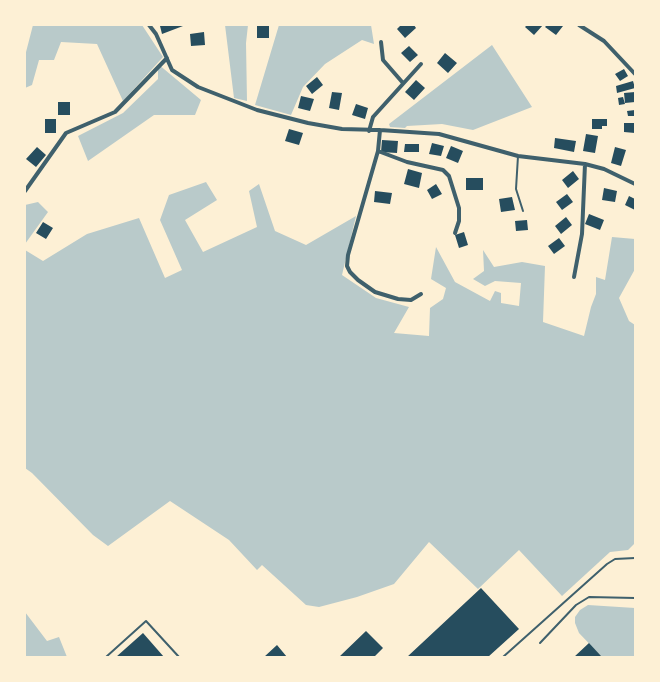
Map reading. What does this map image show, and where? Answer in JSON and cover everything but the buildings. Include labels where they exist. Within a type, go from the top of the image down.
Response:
[{"type":"street","points":[[149,25],[156,34],[172,70],[198,87],[257,110],[308,124],[342,129],[439,134],[518,156],[585,164],[604,169],[635,184]]},
{"type":"street","points":[[579,25],[604,41],[635,74]]},
{"type":"street","points":[[381,42],[383,60],[404,83]]},
{"type":"street","points":[[25,190],[66,133],[115,112],[167,58]]},
{"type":"street","points":[[368,131],[373,118],[421,64]]},
{"type":"street","points":[[380,130],[378,150],[348,255],[347,266],[350,272],[358,280],[375,292],[398,299],[411,300],[421,294]]},
{"type":"street","points":[[378,150],[407,162],[434,167],[443,170],[446,173],[454,190],[458,208],[459,221],[455,233]]},
{"type":"street","points":[[574,277],[582,234],[585,164]]},
{"type":"lane","points":[[518,156],[516,189],[523,211]]},
{"type":"lane","points":[[503,657],[607,564],[615,559],[635,558]]},
{"type":"lane","points":[[540,643],[576,605],[589,598],[635,598]]},
{"type":"lane","points":[[106,657],[146,621],[179,657]]},
{"type":"shaded area","points":[[33,25],[142,25],[163,57],[123,101],[97,44],[61,42],[54,60],[39,60],[32,85],[25,88],[25,56]]},
{"type":"shaded area","points":[[225,25],[248,25],[246,43],[247,101],[234,98]]},
{"type":"shaded area","points":[[279,25],[371,25],[374,44],[362,40],[325,64],[303,87],[291,115],[255,105]]},
{"type":"shaded area","points":[[492,45],[532,107],[473,130],[442,124],[407,126],[405,128],[390,127],[389,124]]},
{"type":"shaded area","points":[[158,64],[201,100],[195,115],[154,115],[88,161],[78,136],[123,113],[158,79]]},
{"type":"shaded area","points":[[206,182],[217,200],[185,220],[203,252],[257,227],[249,191],[259,184],[275,231],[306,245],[356,216],[342,275],[376,298],[409,307],[394,333],[429,336],[430,308],[443,299],[446,288],[431,279],[436,247],[455,282],[490,301],[495,291],[501,293],[501,303],[519,306],[521,283],[495,281],[485,286],[473,279],[484,271],[483,250],[494,267],[522,262],[545,266],[543,322],[584,336],[591,307],[596,294],[596,277],[605,280],[612,237],[635,239],[635,269],[619,298],[629,321],[635,325],[635,543],[628,550],[610,552],[562,596],[519,550],[478,589],[429,542],[394,584],[357,597],[319,607],[306,605],[262,565],[257,570],[229,540],[170,501],[108,546],[93,535],[32,473],[25,468],[25,250],[43,261],[87,234],[139,218],[165,278],[182,270],[160,220],[169,195]]},
{"type":"shaded area","points":[[38,202],[48,212],[25,244],[25,205]]},
{"type":"shaded area","points":[[588,605],[635,608],[635,657],[602,657],[579,633],[575,623],[575,617],[580,610]]},
{"type":"shaded area","points":[[25,612],[47,641],[59,637],[67,657],[25,657]]}]
